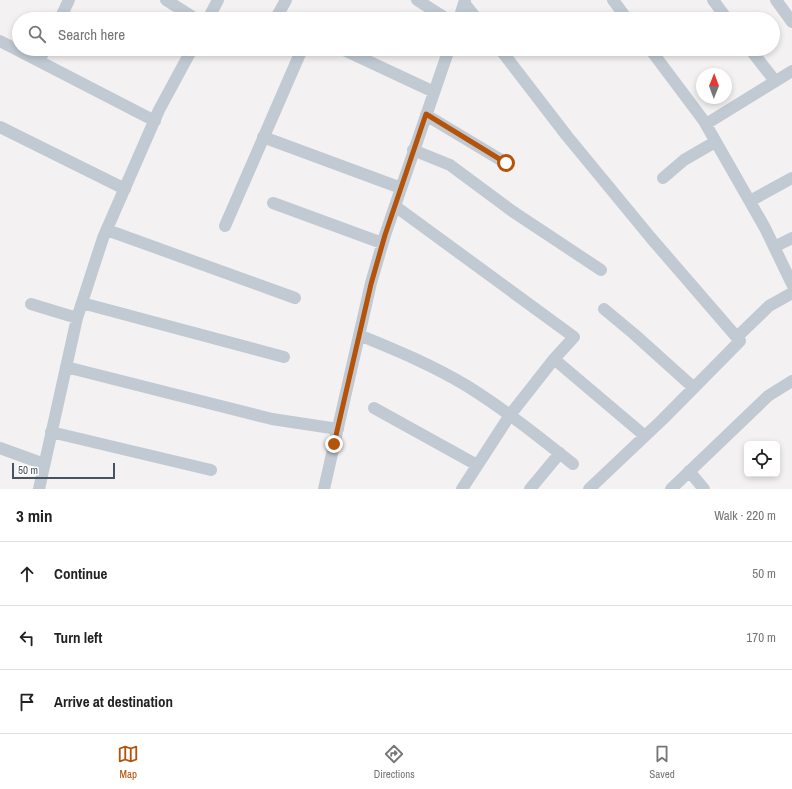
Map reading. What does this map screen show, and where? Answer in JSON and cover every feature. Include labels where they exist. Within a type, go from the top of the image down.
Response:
[{"type":"street","points":[[63,12],[69,0]]},
{"type":"street","points":[[166,0],[185,12]]},
{"type":"street","points":[[212,12],[218,0]]},
{"type":"street","points":[[279,12],[286,0]]},
{"type":"street","points":[[417,0],[436,12]]},
{"type":"street","points":[[613,0],[622,12]]},
{"type":"street","points":[[713,0],[722,12]]},
{"type":"street","points":[[776,0],[792,22]]},
{"type":"street","points":[[461,12],[465,2]]},
{"type":"street","points":[[465,2],[472,12]]},
{"type":"street","points":[[0,41],[12,47]]},
{"type":"street","points":[[29,56],[155,120]]},
{"type":"street","points":[[39,61],[42,56]]},
{"type":"street","points":[[38,489],[77,318],[107,230],[155,120],[188,56]]},
{"type":"street","points":[[225,226],[299,56]]},
{"type":"street","points":[[357,56],[434,92]]},
{"type":"street","points":[[324,489],[371,284],[382,243],[447,56]]},
{"type":"street","points":[[505,56],[572,142],[651,238],[740,340],[694,388],[589,489]]},
{"type":"street","points":[[655,56],[706,124],[750,201],[792,284]]},
{"type":"street","points":[[755,56],[775,81]]},
{"type":"street","points":[[706,124],[792,71]]},
{"type":"street","points":[[426,114],[506,163]]},
{"type":"street","points":[[0,127],[125,189]]},
{"type":"street","points":[[263,137],[401,188]]},
{"type":"street","points":[[663,178],[684,160],[715,142]]},
{"type":"street","points":[[414,150],[450,165],[512,211],[601,270]]},
{"type":"street","points":[[750,201],[792,178]]},
{"type":"street","points":[[273,203],[382,243]]},
{"type":"street","points":[[395,206],[574,337],[554,359],[510,415],[462,489]]},
{"type":"street","points":[[107,230],[295,298]]},
{"type":"street","points":[[774,246],[792,238]]},
{"type":"street","points":[[737,337],[769,306],[792,293]]},
{"type":"street","points":[[82,303],[284,357]]},
{"type":"street","points":[[31,304],[77,318]]},
{"type":"street","points":[[604,309],[694,388]]},
{"type":"street","points":[[359,335],[412,356],[467,386],[510,415],[573,464]]},
{"type":"street","points":[[554,359],[645,436]]},
{"type":"street","points":[[66,367],[272,419],[338,428]]},
{"type":"street","points":[[671,489],[768,396],[792,381]]},
{"type":"street","points":[[374,408],[477,465]]},
{"type":"street","points":[[51,432],[211,470]]},
{"type":"street","points":[[0,448],[44,464]]},
{"type":"street","points":[[530,489],[560,453]]},
{"type":"street","points":[[689,471],[704,489]]},
{"type":"route","points":[[334,444],[371,284],[385,235],[426,114],[506,163]]}]
